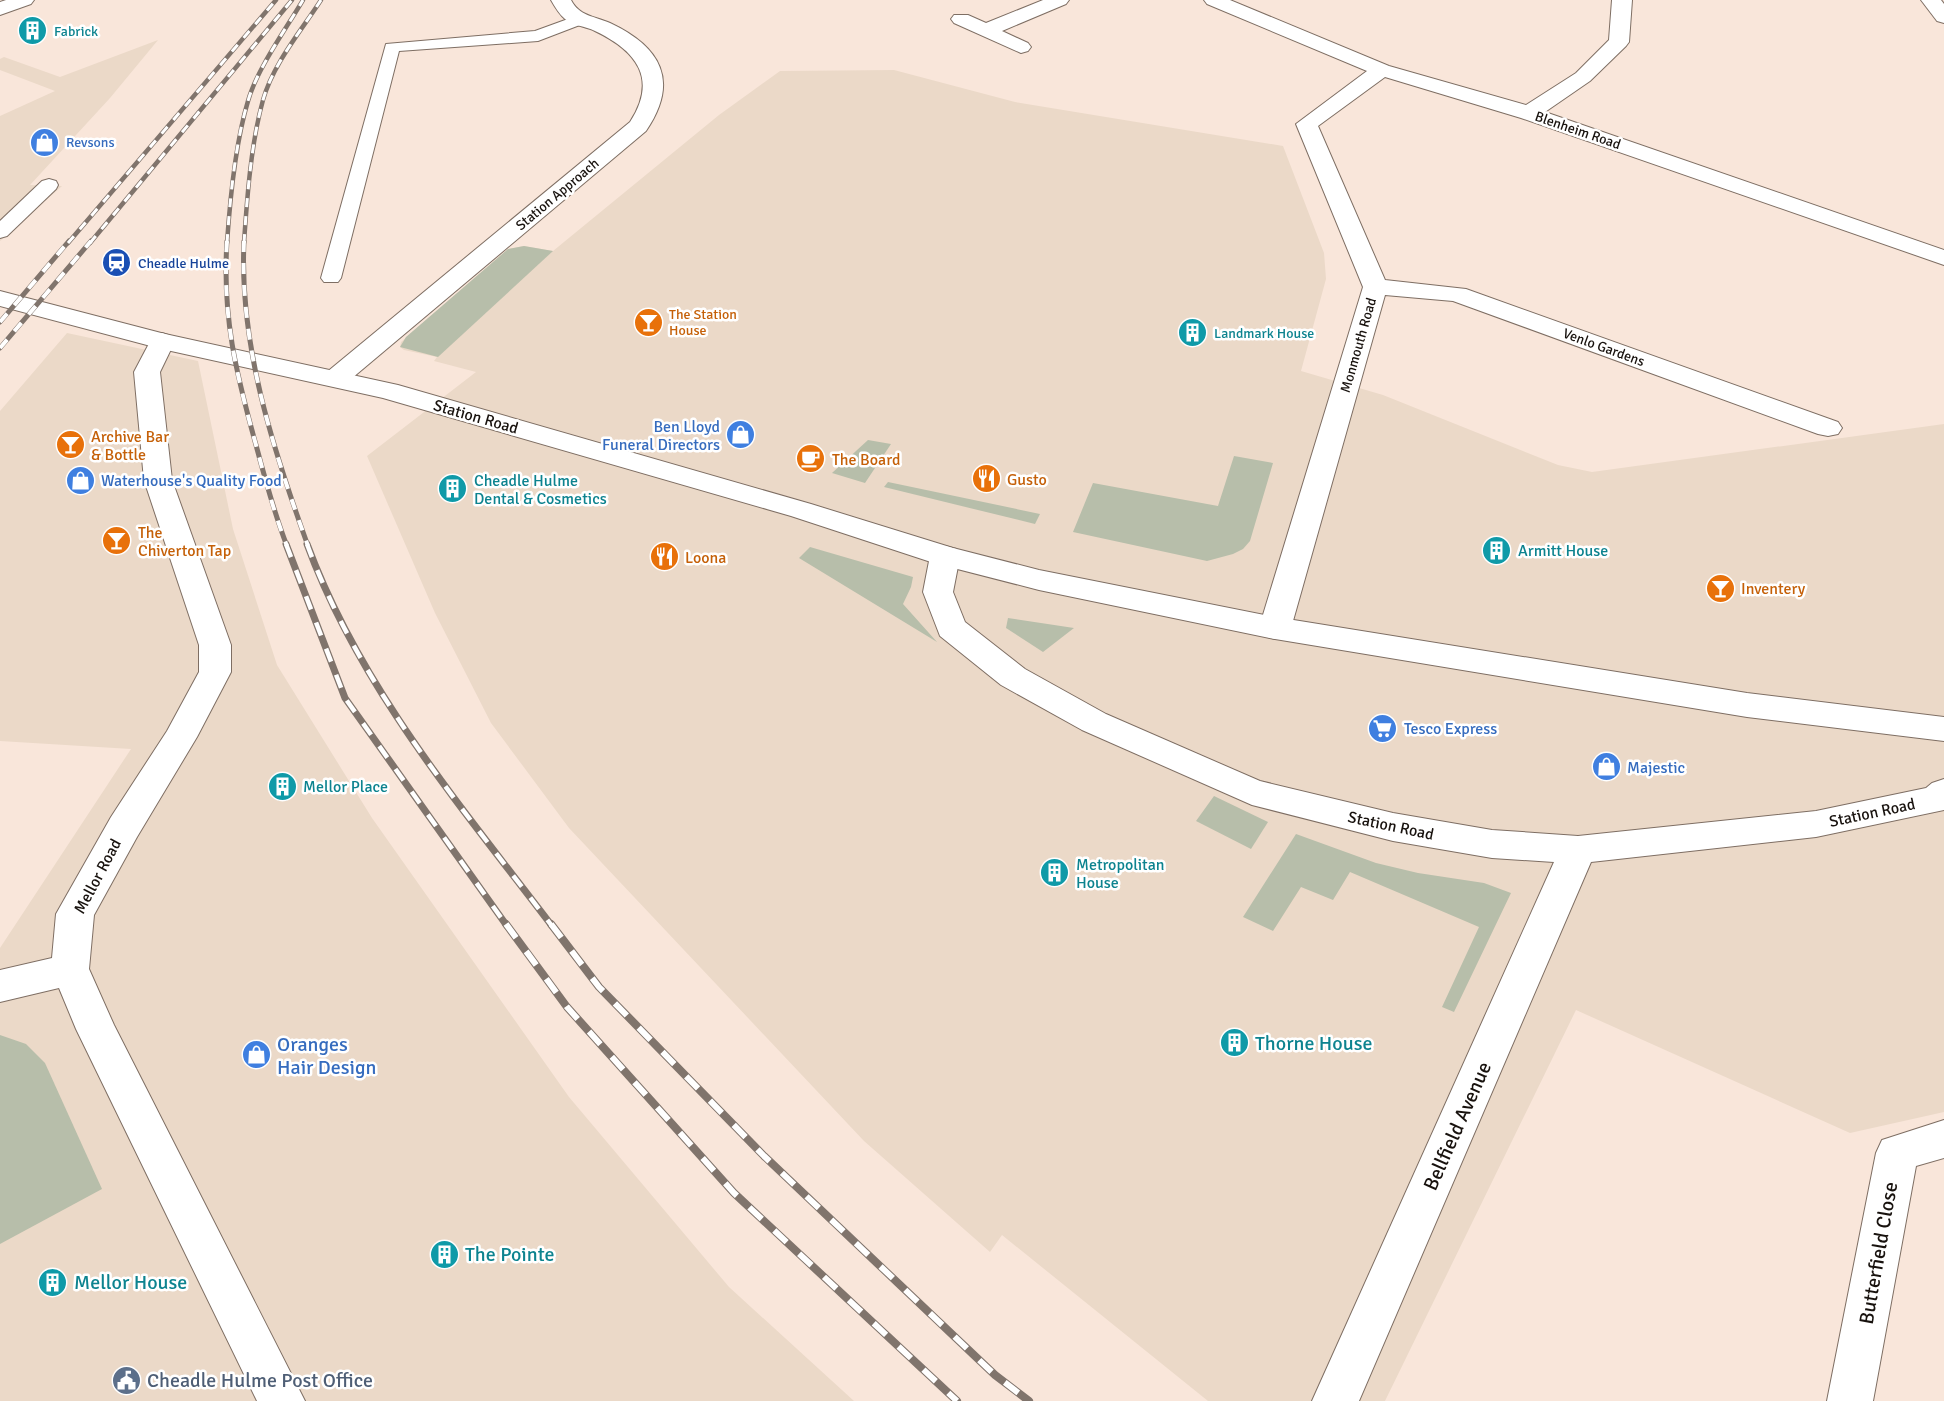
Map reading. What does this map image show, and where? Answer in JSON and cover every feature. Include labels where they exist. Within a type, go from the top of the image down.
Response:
[{"type":"street","points":[[0,9],[24,0]]},
{"type":"street","points":[[561,0],[566,12],[579,21]]},
{"type":"street","points":[[987,30],[1059,0]]},
{"type":"street","name":"Blenheim Road","points":[[1215,0],[1382,70],[1529,113],[1944,258]]},
{"type":"street","points":[[1529,113],[1583,77],[1619,42],[1622,0]]},
{"type":"street","points":[[1931,0],[1944,17]]},
{"type":"street","points":[[961,20],[1022,47]]},
{"type":"street","name":"Station Approach","points":[[336,378],[638,126],[650,111],[654,98],[654,77],[646,59],[626,39],[602,26],[579,21]]},
{"type":"street","name":"Monmouth Road","points":[[1275,628],[1375,287],[1306,124],[1382,70]]},
{"type":"street","name":"Venlo Gardens","points":[[1375,287],[1457,294],[1828,428]]},
{"type":"street","name":"Station Road","points":[[0,298],[162,340],[389,390],[801,510],[945,556],[1039,580],[1275,628],[1747,705],[1944,729]]},
{"type":"street","name":"Mellor Road","points":[[162,340],[147,372],[158,480],[215,645],[215,672],[75,914],[70,969],[96,1029],[282,1401]]},
{"type":"street","name":"Station Road","points":[[945,556],[938,592],[951,628],[1013,677],[1094,722],[1252,792],[1393,827],[1492,844],[1578,850],[1816,824],[1941,803]]},
{"type":"street","name":"Bellfield Avenue","points":[[1335,1401],[1578,850]]},
{"type":"street","points":[[0,986],[70,969]]},
{"type":"street","name":"Butterfield Close","points":[[1850,1401],[1897,1153],[1944,1139]]},
{"type":"lane","points":[[332,278],[392,47],[538,36],[579,21]]},
{"type":"lane","points":[[0,232],[50,185]]},
{"type":"shaded area","points":[[158,40],[110,98],[30,185],[62,186],[0,241],[0,116],[55,91],[0,70],[0,59],[4,57],[60,77]]},
{"type":"shaded area","points":[[894,70],[1015,102],[1283,146],[1324,253],[1326,279],[1301,371],[1383,395],[1558,465],[1592,472],[1944,424],[1944,1112],[1850,1133],[1576,1010],[1385,1401],[1208,1401],[1002,1235],[990,1252],[864,1141],[569,828],[491,723],[435,613],[367,456],[476,372],[434,361],[437,357],[404,350],[400,347],[401,342],[508,249],[524,246],[553,251],[719,115],[780,71]]},
{"type":"shaded area","points":[[67,333],[198,361],[233,529],[277,665],[372,818],[569,1097],[729,1287],[854,1401],[0,1401],[0,948],[131,749],[0,741],[0,411]]},
{"type":"green space","points":[[524,246],[553,251],[438,357],[400,347],[406,337],[508,249]]},
{"type":"green space","points":[[868,440],[891,444],[865,483],[832,473]]},
{"type":"green space","points":[[1234,456],[1273,463],[1250,541],[1243,549],[1233,554],[1207,561],[1073,532],[1093,483],[1218,506]]},
{"type":"green space","points":[[888,482],[1040,514],[1035,524],[884,487]]},
{"type":"green space","points":[[810,547],[913,577],[903,604],[937,642],[799,558]]},
{"type":"green space","points":[[1008,618],[1074,628],[1043,652],[1006,628]]},
{"type":"green space","points":[[1214,796],[1268,822],[1251,849],[1196,821]]},
{"type":"green space","points":[[1296,834],[1376,863],[1418,873],[1484,883],[1511,893],[1454,1012],[1442,1007],[1479,927],[1350,872],[1333,900],[1301,887],[1273,931],[1243,917]]},
{"type":"green space","points":[[0,1035],[26,1044],[45,1063],[102,1189],[0,1244]]},
{"type":"railway","points":[[68,243],[276,0]]},
{"type":"railway","points":[[90,243],[292,0]]},
{"type":"railway","points":[[227,243],[236,153],[248,101],[265,63],[303,0]]},
{"type":"railway","points":[[244,243],[248,189],[263,100],[280,61],[321,0]]},
{"type":"railway","points":[[0,322],[69,241]]},
{"type":"railway","points":[[0,348],[91,241]]},
{"type":"railway","points":[[227,241],[227,294],[232,344],[266,483],[287,546]]},
{"type":"railway","points":[[244,243],[247,319],[261,396],[271,434],[308,546]]},
{"type":"railway","points":[[286,544],[345,698],[507,926]]},
{"type":"railway","points":[[307,544],[329,597],[384,696],[448,790],[552,926]]},
{"type":"railway","points":[[506,924],[567,1007],[734,1193],[957,1401]]},
{"type":"railway","points":[[551,924],[599,987],[764,1156],[995,1375],[1029,1401]]},
{"type":"place","name":"Fabrick","points":[[33,31]]},
{"type":"place","name":"Revsons","points":[[45,142]]},
{"type":"place","name":"Cheadle Hulme","points":[[117,263]]},
{"type":"place","name":"The Station House","points":[[648,322]]},
{"type":"place","name":"Landmark House","points":[[1193,333]]},
{"type":"place","name":"Ben Lloyd Funeral Directors","points":[[741,435]]},
{"type":"place","name":"Archive Bar & Bottle","points":[[70,445]]},
{"type":"place","name":"The Board","points":[[811,459]]},
{"type":"place","name":"Gusto","points":[[986,479]]},
{"type":"place","name":"Waterhouse's Quality Food","points":[[80,480]]},
{"type":"place","name":"Cheadle Hulme Dental & Cosmetics","points":[[453,489]]},
{"type":"place","name":"The Chiverton Tap","points":[[117,541]]},
{"type":"place","name":"Armitt House","points":[[1497,550]]},
{"type":"place","name":"Loona","points":[[664,557]]},
{"type":"place","name":"Inventery","points":[[1720,588]]},
{"type":"place","name":"Tesco Express","points":[[1383,728]]},
{"type":"place","name":"Majestic","points":[[1606,767]]},
{"type":"place","name":"Mellor Place","points":[[282,786]]},
{"type":"place","name":"Metropolitan House","points":[[1055,873]]},
{"type":"place","name":"Thorne House","points":[[1234,1043]]},
{"type":"place","name":"Oranges Hair Design","points":[[256,1055]]},
{"type":"place","name":"The Pointe","points":[[444,1254]]},
{"type":"place","name":"Mellor House","points":[[53,1282]]},
{"type":"place","name":"Cheadle Hulme Post Office","points":[[126,1380]]}]
